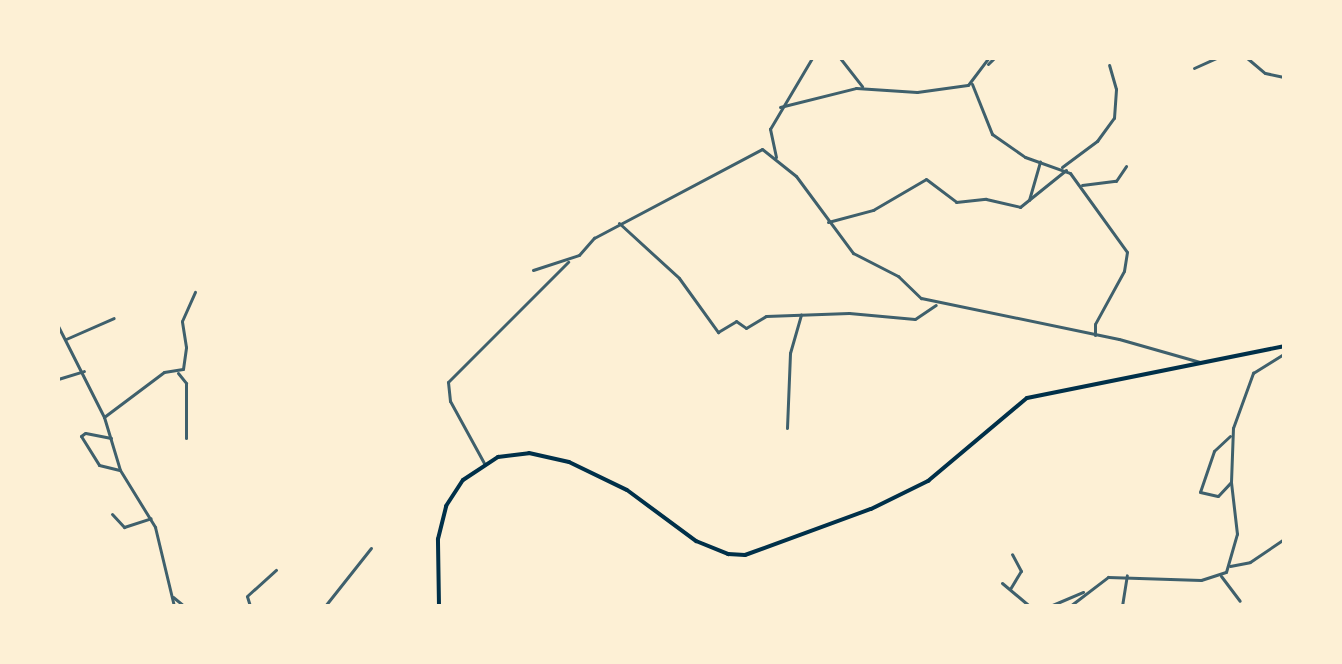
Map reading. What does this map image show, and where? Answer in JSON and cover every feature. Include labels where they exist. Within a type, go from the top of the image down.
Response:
[{"type":"highway","points":[[439,606],[440,521],[453,492],[484,463],[529,453],[569,462],[627,490],[696,541],[728,554],[745,555],[859,514],[928,481],[1027,398],[1284,346]]},
{"type":"street","points":[[776,157],[769,132],[780,107],[812,58]]},
{"type":"street","points":[[840,58],[863,87]]},
{"type":"street","points":[[986,67],[988,58]]},
{"type":"street","points":[[780,107],[863,87],[917,92],[972,84],[994,58]]},
{"type":"street","points":[[1194,68],[1216,58]]},
{"type":"street","points":[[1247,58],[1265,73],[1284,77]]},
{"type":"street","points":[[827,223],[873,210],[926,179],[956,202],[986,199],[1014,208],[1029,201],[1097,141],[1114,118],[1116,89],[1109,65]]},
{"type":"street","points":[[972,84],[992,134],[1040,162],[1064,169],[1082,185],[1127,255],[1095,324],[1095,335]]},
{"type":"street","points":[[484,463],[450,401],[448,382],[570,259],[619,223],[700,185],[756,149],[776,157],[796,176],[827,223],[867,264],[898,276],[921,298],[937,304],[1095,335],[1200,362]]},
{"type":"street","points":[[1029,201],[1040,162]]},
{"type":"street","points":[[1082,185],[1116,181],[1126,166]]},
{"type":"street","points":[[619,223],[679,278],[717,331],[736,321],[746,328],[766,316],[879,313],[915,319],[937,304]]},
{"type":"street","points":[[533,270],[570,259]]},
{"type":"street","points":[[178,373],[186,360],[182,321],[195,292]]},
{"type":"street","points":[[787,428],[790,353],[801,315]]},
{"type":"street","points":[[66,339],[114,318]]},
{"type":"street","points":[[58,326],[84,371],[104,417],[120,470],[151,518],[174,606]]},
{"type":"street","points":[[1050,606],[1108,577],[1127,575],[1201,580],[1221,576],[1230,566],[1237,534],[1231,482],[1231,435],[1253,373],[1284,354]]},
{"type":"street","points":[[58,379],[84,371]]},
{"type":"street","points":[[104,417],[164,372],[178,373],[186,383],[186,438]]},
{"type":"street","points":[[111,438],[85,433],[81,436],[99,465],[120,470]]},
{"type":"street","points":[[1231,435],[1214,451],[1200,492],[1218,496],[1231,482]]},
{"type":"street","points":[[112,514],[124,527],[151,518]]},
{"type":"street","points":[[1230,566],[1250,562],[1284,539]]},
{"type":"street","points":[[325,606],[371,548]]},
{"type":"street","points":[[1010,589],[1021,571],[1012,554]]},
{"type":"street","points":[[250,606],[247,596],[276,570]]},
{"type":"street","points":[[1122,606],[1127,575]]},
{"type":"street","points":[[1221,576],[1240,601]]},
{"type":"street","points":[[1002,583],[1029,606]]},
{"type":"street","points":[[1070,606],[1083,592]]},
{"type":"street","points":[[173,597],[184,606]]}]
